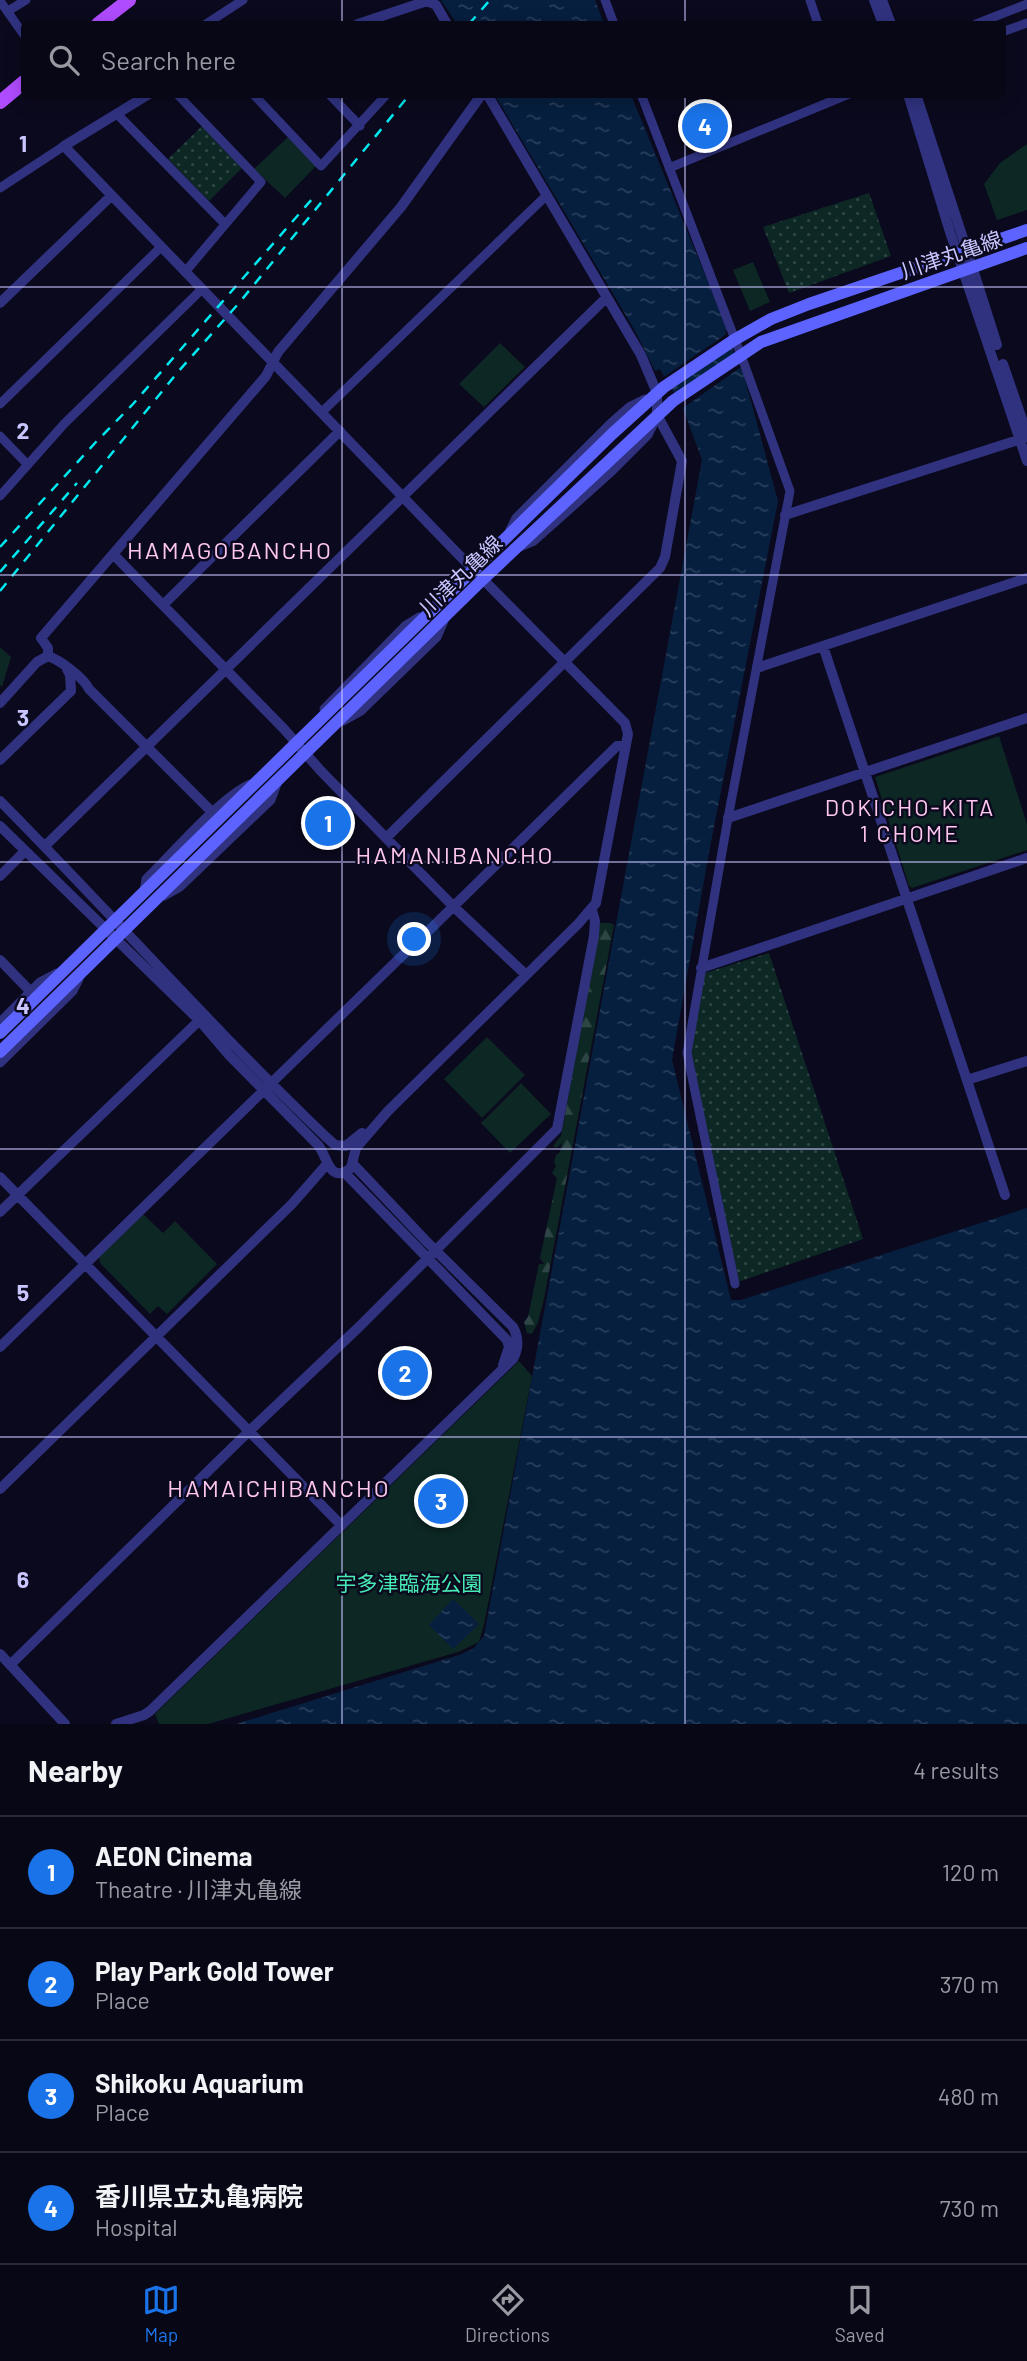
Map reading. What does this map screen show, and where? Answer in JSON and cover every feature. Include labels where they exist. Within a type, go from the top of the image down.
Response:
[{"type":"main road","points":[[102,21],[129,0]]},
{"type":"main road","points":[[0,102],[21,84]]},
{"type":"main road","name":"川津丸亀線","points":[[0,1033],[66,968],[158,900],[277,782],[320,721],[443,609],[479,574],[504,541],[612,433],[661,390],[733,341],[771,319],[1027,230]]},
{"type":"main road","name":"川津丸亀線","points":[[479,574],[515,549],[673,401],[761,342],[1027,248]]},
{"type":"main road","name":"川津丸亀線","points":[[0,1052],[82,971],[116,933],[116,920],[262,779],[335,726],[443,609]]},
{"type":"street","points":[[8,11],[26,0]]},
{"type":"street","points":[[211,21],[243,0]]},
{"type":"street","points":[[605,0],[613,21]]},
{"type":"street","points":[[810,0],[817,21]]},
{"type":"street","points":[[874,0],[882,21]]},
{"type":"street","points":[[882,0],[890,21]]},
{"type":"street","points":[[0,1],[21,30]]},
{"type":"street","points":[[367,21],[426,1],[436,5],[445,21]]},
{"type":"street","points":[[983,21],[1023,5],[1026,23],[1006,31]]},
{"type":"street","points":[[0,188],[143,98]]},
{"type":"street","points":[[181,98],[261,182],[185,272]]},
{"type":"street","points":[[257,98],[321,166],[384,98]]},
{"type":"street","points":[[333,98],[360,126]]},
{"type":"street","points":[[48,656],[48,648],[41,638],[266,376],[278,352],[401,207],[481,98]]},
{"type":"street","points":[[386,838],[660,568],[664,562],[681,461],[657,415],[661,390],[547,195],[486,98]]},
{"type":"street","points":[[643,98],[790,491],[687,1053],[736,1284]]},
{"type":"street","points":[[669,168],[837,98]]},
{"type":"street","points":[[909,98],[999,352],[1025,437],[1027,461]]},
{"type":"street","points":[[917,98],[962,251]]},
{"type":"street","points":[[117,114],[225,224]]},
{"type":"street","points":[[0,1489],[592,910],[596,903],[628,734],[623,719],[201,290],[64,146]]},
{"type":"street","points":[[323,412],[547,195]]},
{"type":"street","points":[[0,303],[111,196]]},
{"type":"street","points":[[0,404],[161,247]]},
{"type":"street","points":[[0,496],[64,424],[201,290]]},
{"type":"street","points":[[45,846],[606,298]]},
{"type":"street","points":[[163,605],[340,431]]},
{"type":"street","points":[[0,436],[27,464]]},
{"type":"street","points":[[785,515],[1025,437]]},
{"type":"street","points":[[113,554],[386,838],[526,975]]},
{"type":"street","points":[[757,668],[1027,578]]},
{"type":"street","points":[[823,646],[1005,1195]]},
{"type":"street","points":[[0,703],[37,662],[48,656],[56,659],[76,673],[214,813]]},
{"type":"street","points":[[67,669],[71,691]]},
{"type":"street","points":[[0,760],[71,691],[89,689]]},
{"type":"street","points":[[728,818],[1027,718]]},
{"type":"street","points":[[0,1348],[617,746],[625,746]]},
{"type":"street","points":[[144,893],[146,879],[214,813],[242,788],[262,779]]},
{"type":"street","points":[[0,801],[116,920]]},
{"type":"street","points":[[0,826],[203,1018],[268,1086],[333,1166],[513,1327],[517,1335],[517,1352],[513,1359],[150,1711],[116,1724]]},
{"type":"street","points":[[0,876],[25,851]]},
{"type":"street","points":[[701,968],[1027,858]]},
{"type":"street","points":[[10,1665],[432,1255],[559,1127],[594,936],[595,921],[592,910]]},
{"type":"street","points":[[0,960],[30,992]]},
{"type":"street","points":[[0,1022],[40,982],[66,968]]},
{"type":"street","points":[[0,1063],[73,991],[82,971]]},
{"type":"street","points":[[0,1212],[203,1018]]},
{"type":"street","points":[[967,1080],[1027,1061]]},
{"type":"street","points":[[268,1086],[347,1152],[432,1255],[504,1336],[509,1347],[502,1368]]},
{"type":"street","points":[[333,1166],[329,1150],[347,1152]]},
{"type":"street","points":[[0,1177],[341,1525]]},
{"type":"street","points":[[504,1336],[513,1327]]},
{"type":"street","points":[[0,1654],[65,1724]]},
{"type":"green space","points":[[202,126],[242,168],[209,201],[168,159]]},
{"type":"green space","points":[[288,137],[316,166],[285,198],[254,169]]},
{"type":"green space","points":[[1027,144],[1027,210],[997,220],[984,184],[1000,163]]},
{"type":"green space","points":[[869,193],[891,256],[789,293],[763,227]]},
{"type":"green space","points":[[753,262],[770,302],[750,311],[733,270]]},
{"type":"green space","points":[[500,343],[525,367],[484,407],[459,384]]},
{"type":"green space","points":[[0,647],[11,657],[2,687],[0,685]]},
{"type":"green space","points":[[999,736],[1027,824],[1027,850],[912,888],[909,886],[875,777]]},
{"type":"green space","points":[[600,923],[614,925],[544,1299],[532,1334],[527,1333],[524,1322],[528,1317],[539,1264],[544,1264],[540,1258],[557,1178],[552,1173],[562,1142],[557,1148],[553,1146],[561,1136]]},
{"type":"green space","points":[[769,953],[863,1239],[738,1282],[691,1054],[705,973]]},
{"type":"green space","points":[[487,1037],[525,1075],[482,1118],[444,1079]]},
{"type":"green space","points":[[521,1083],[551,1114],[510,1153],[481,1123]]},
{"type":"green space","points":[[143,1214],[163,1233],[175,1221],[217,1264],[167,1314],[158,1306],[150,1314],[100,1263],[99,1257]]},
{"type":"green space","name":"宇多津臨海公園","points":[[519,1361],[532,1376],[479,1642],[458,1652],[208,1724],[159,1724],[155,1714]]},
{"type":"water","points":[[441,0],[595,0],[603,21],[455,21]]},
{"type":"water","points":[[497,98],[632,98],[742,368],[778,501],[710,847],[672,1060],[731,1300],[741,1300],[1027,1208],[1027,1724],[236,1724],[459,1655],[473,1649],[484,1636],[702,460],[683,408],[660,369],[655,371],[634,329]]},
{"type":"water","points":[[453,1599],[479,1624],[453,1649],[429,1625]]},
{"type":"pier","points":[[728,333],[733,346],[669,391],[661,379]]},
{"type":"pier","points":[[736,354],[741,367],[680,410],[673,398]]},
{"type":"railway","points":[[472,21],[490,0]]},
{"type":"railway","points":[[0,591],[177,373],[239,303],[407,98]]},
{"type":"railway","points":[[0,547],[133,404],[313,198]]},
{"type":"railway","points":[[0,572],[77,483]]},
{"type":"place","name":"香川県立丸亀病院","points":[[705,126]]},
{"type":"place","name":"AEON Cinema","points":[[328,823]]},
{"type":"place","name":"Play Park Gold Tower","points":[[405,1373]]},
{"type":"place","name":"Shikoku Aquarium","points":[[441,1501]]},
{"type":"district","name":"HAMAGOBANCHO","points":[[230,549]]},
{"type":"district","name":"DOKICHO-KITA 1 CHOME","points":[[910,820]]},
{"type":"district","name":"HAMANIBANCHO","points":[[455,854]]},
{"type":"district","name":"HAMAICHIBANCHO","points":[[279,1487]]}]
